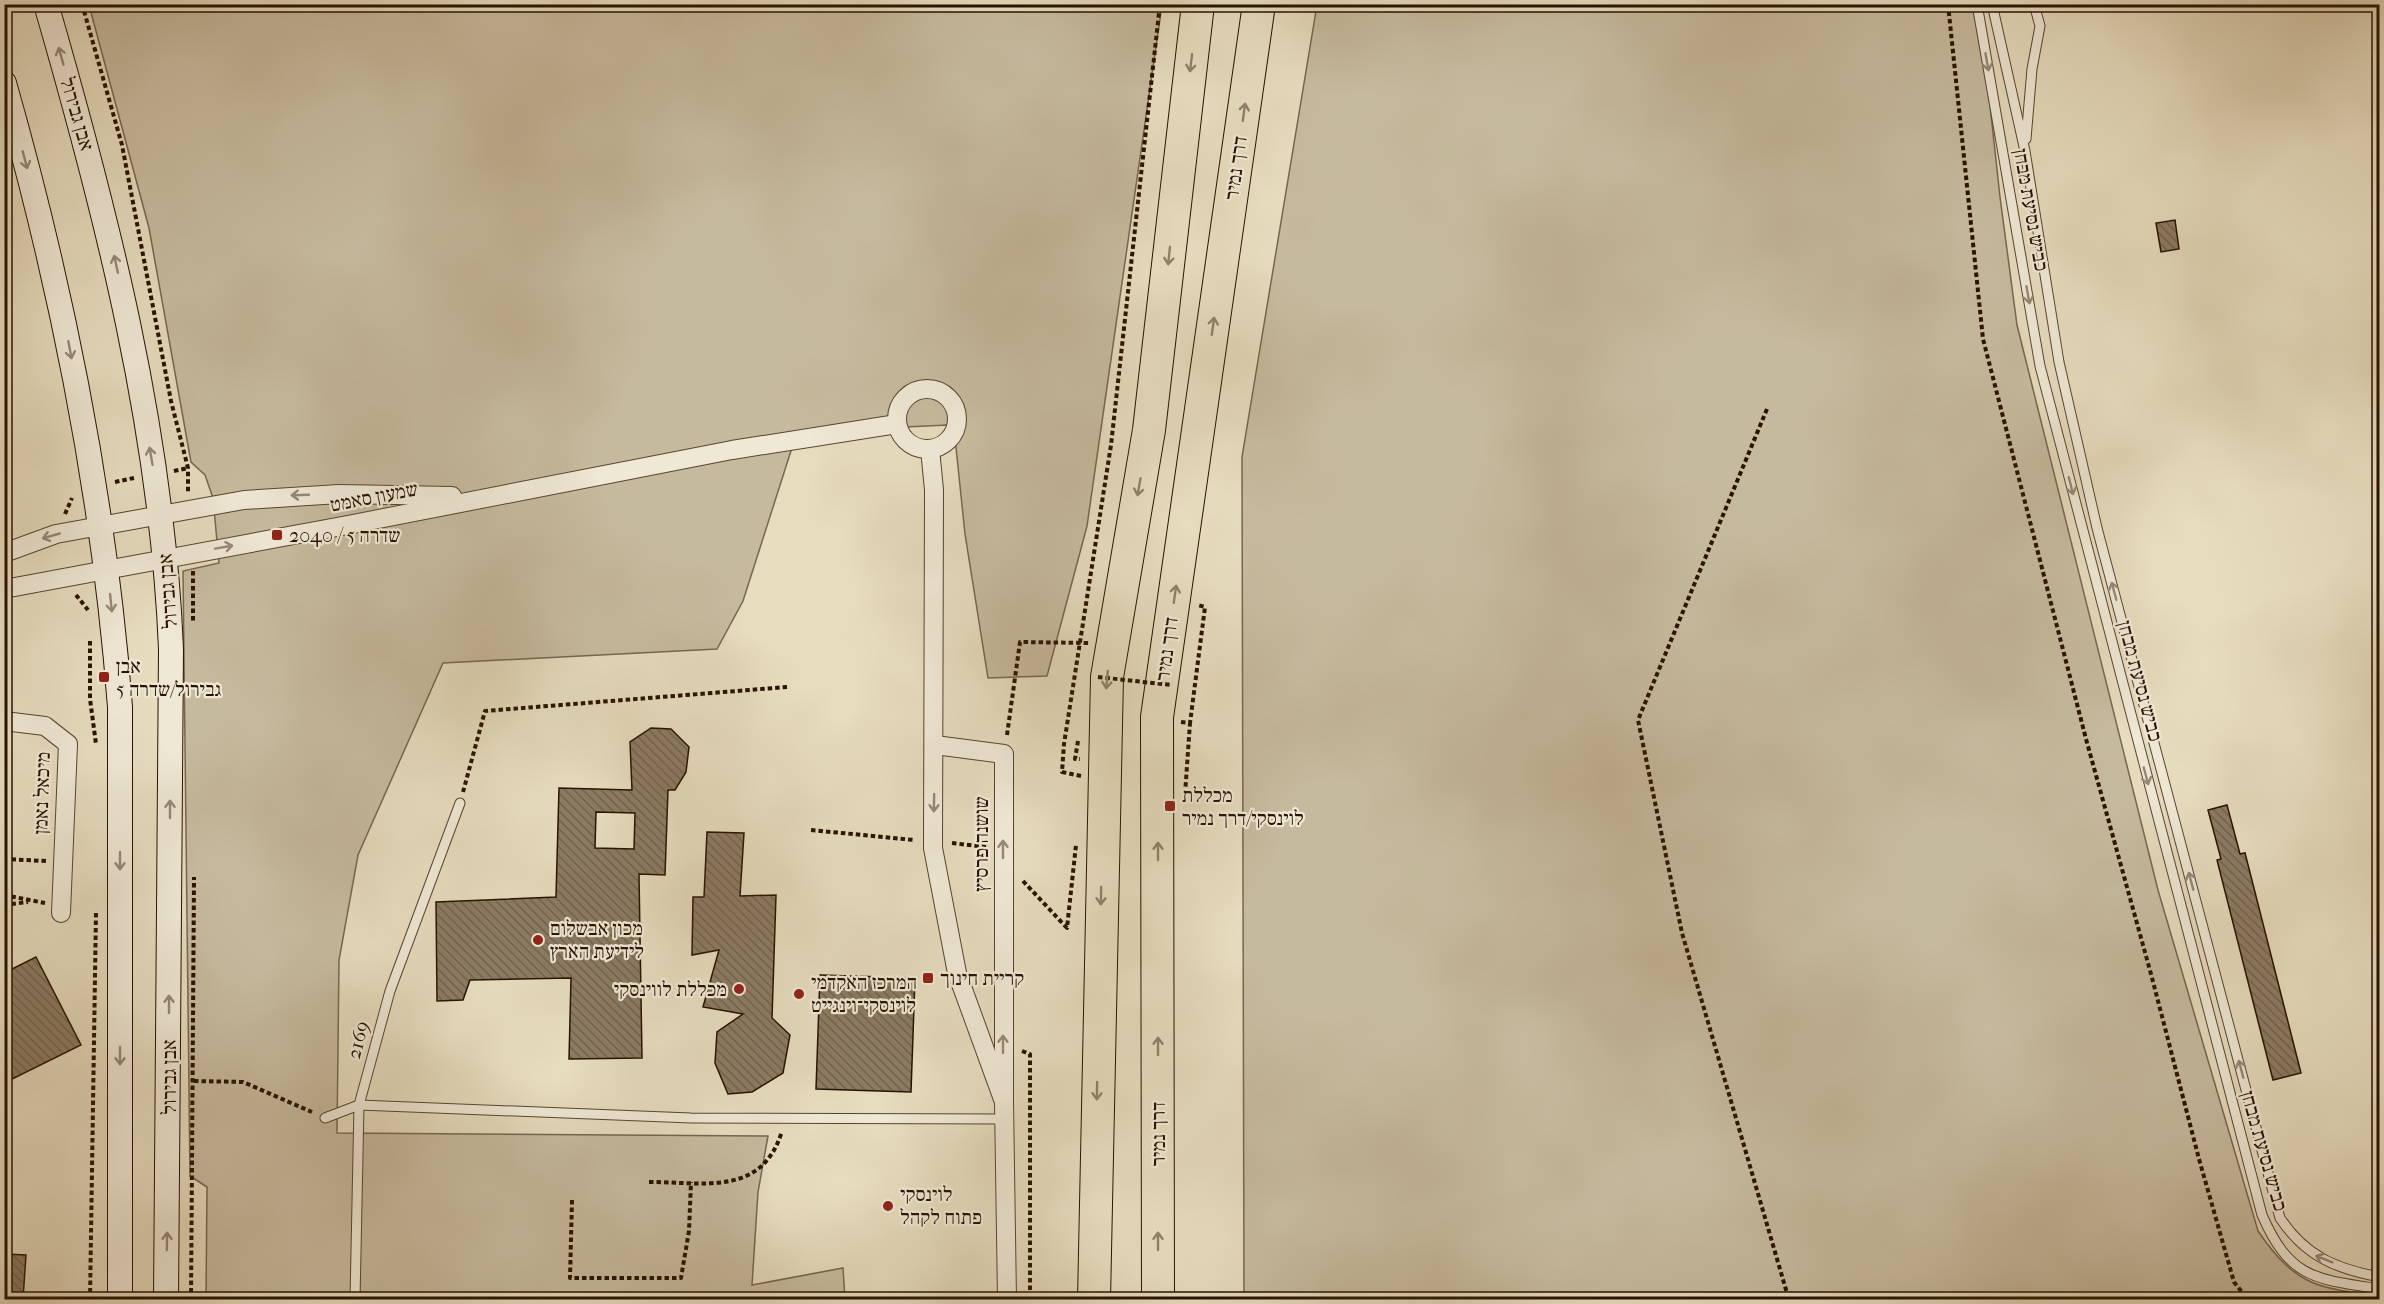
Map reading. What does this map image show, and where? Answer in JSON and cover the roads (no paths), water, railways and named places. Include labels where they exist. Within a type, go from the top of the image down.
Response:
[{"type":"highway","points":[[1094,1299],[1107,677],[1149,430],[1198,4]]},
{"type":"highway","name":"דרך נמיר","points":[[1158,1299],[1157,717],[1259,4]]},
{"type":"street","name":"אבן גבירול","points":[[46,4],[87,145],[115,260],[167,559],[171,649],[166,1299]]},
{"type":"street","points":[[4,83],[65,323],[107,570],[120,707],[120,1299]]},
{"type":"street","points":[[925,388],[944,393],[956,409],[956,429],[943,444],[930,449],[915,447],[907,441],[897,424],[900,405],[915,391],[925,388]]},
{"type":"street","name":"שמעון סאמט","points":[[4,589],[732,450],[897,424]]},
{"type":"street","points":[[930,449],[934,490],[933,841],[957,973],[1004,1111]]},
{"type":"street","name":"שמעון סאמט","points":[[4,553],[56,534],[188,508],[300,495],[441,497],[505,494]]},
{"type":"street","name":"מיכאל נאמן","points":[[4,721],[45,726],[68,744],[61,909]]},
{"type":"street","name":"שושנה פרסיץ","points":[[935,745],[1004,754],[1003,1043],[1007,1299]]},
{"type":"lane","name":"כביש נסיעת מבחן","points":[[1977,4],[2040,366],[2262,1215],[2272,1237],[2293,1266],[2320,1280],[2379,1289]]},
{"type":"lane","name":"כביש נסיעת מבחן","points":[[1992,4],[2025,151],[2059,362],[2097,528],[2280,1218],[2293,1238],[2310,1254],[2356,1273],[2379,1277]]},
{"type":"lane","points":[[2025,151],[2032,69],[2040,26],[2034,4]]},
{"type":"lane","name":"2169","points":[[355,1299],[359,1105],[390,991],[460,803]]},
{"type":"lane","points":[[325,1118],[359,1105],[691,1118],[785,1119],[1004,1111]]},
{"type":"place","name":"שדרה 5 / 2040","points":[[277,535]]},
{"type":"place","name":"אבן גבירול/שדרה 5","points":[[104,677]]},
{"type":"place","name":"מכללת לוינסקי/דרך נמיר","points":[[1170,806]]},
{"type":"place","name":"מכון אבשלום לידיעת הארץ","points":[[538,940]]},
{"type":"place","name":"קריית חינוך","points":[[928,978]]},
{"type":"place","name":"מכללת לווינסקי","points":[[739,989]]},
{"type":"place","name":"המרכז האקדמי לוינסקי־וינגייט","points":[[799,994]]},
{"type":"place","name":"לוינסקי פתוח לקהל","points":[[888,1206]]}]
